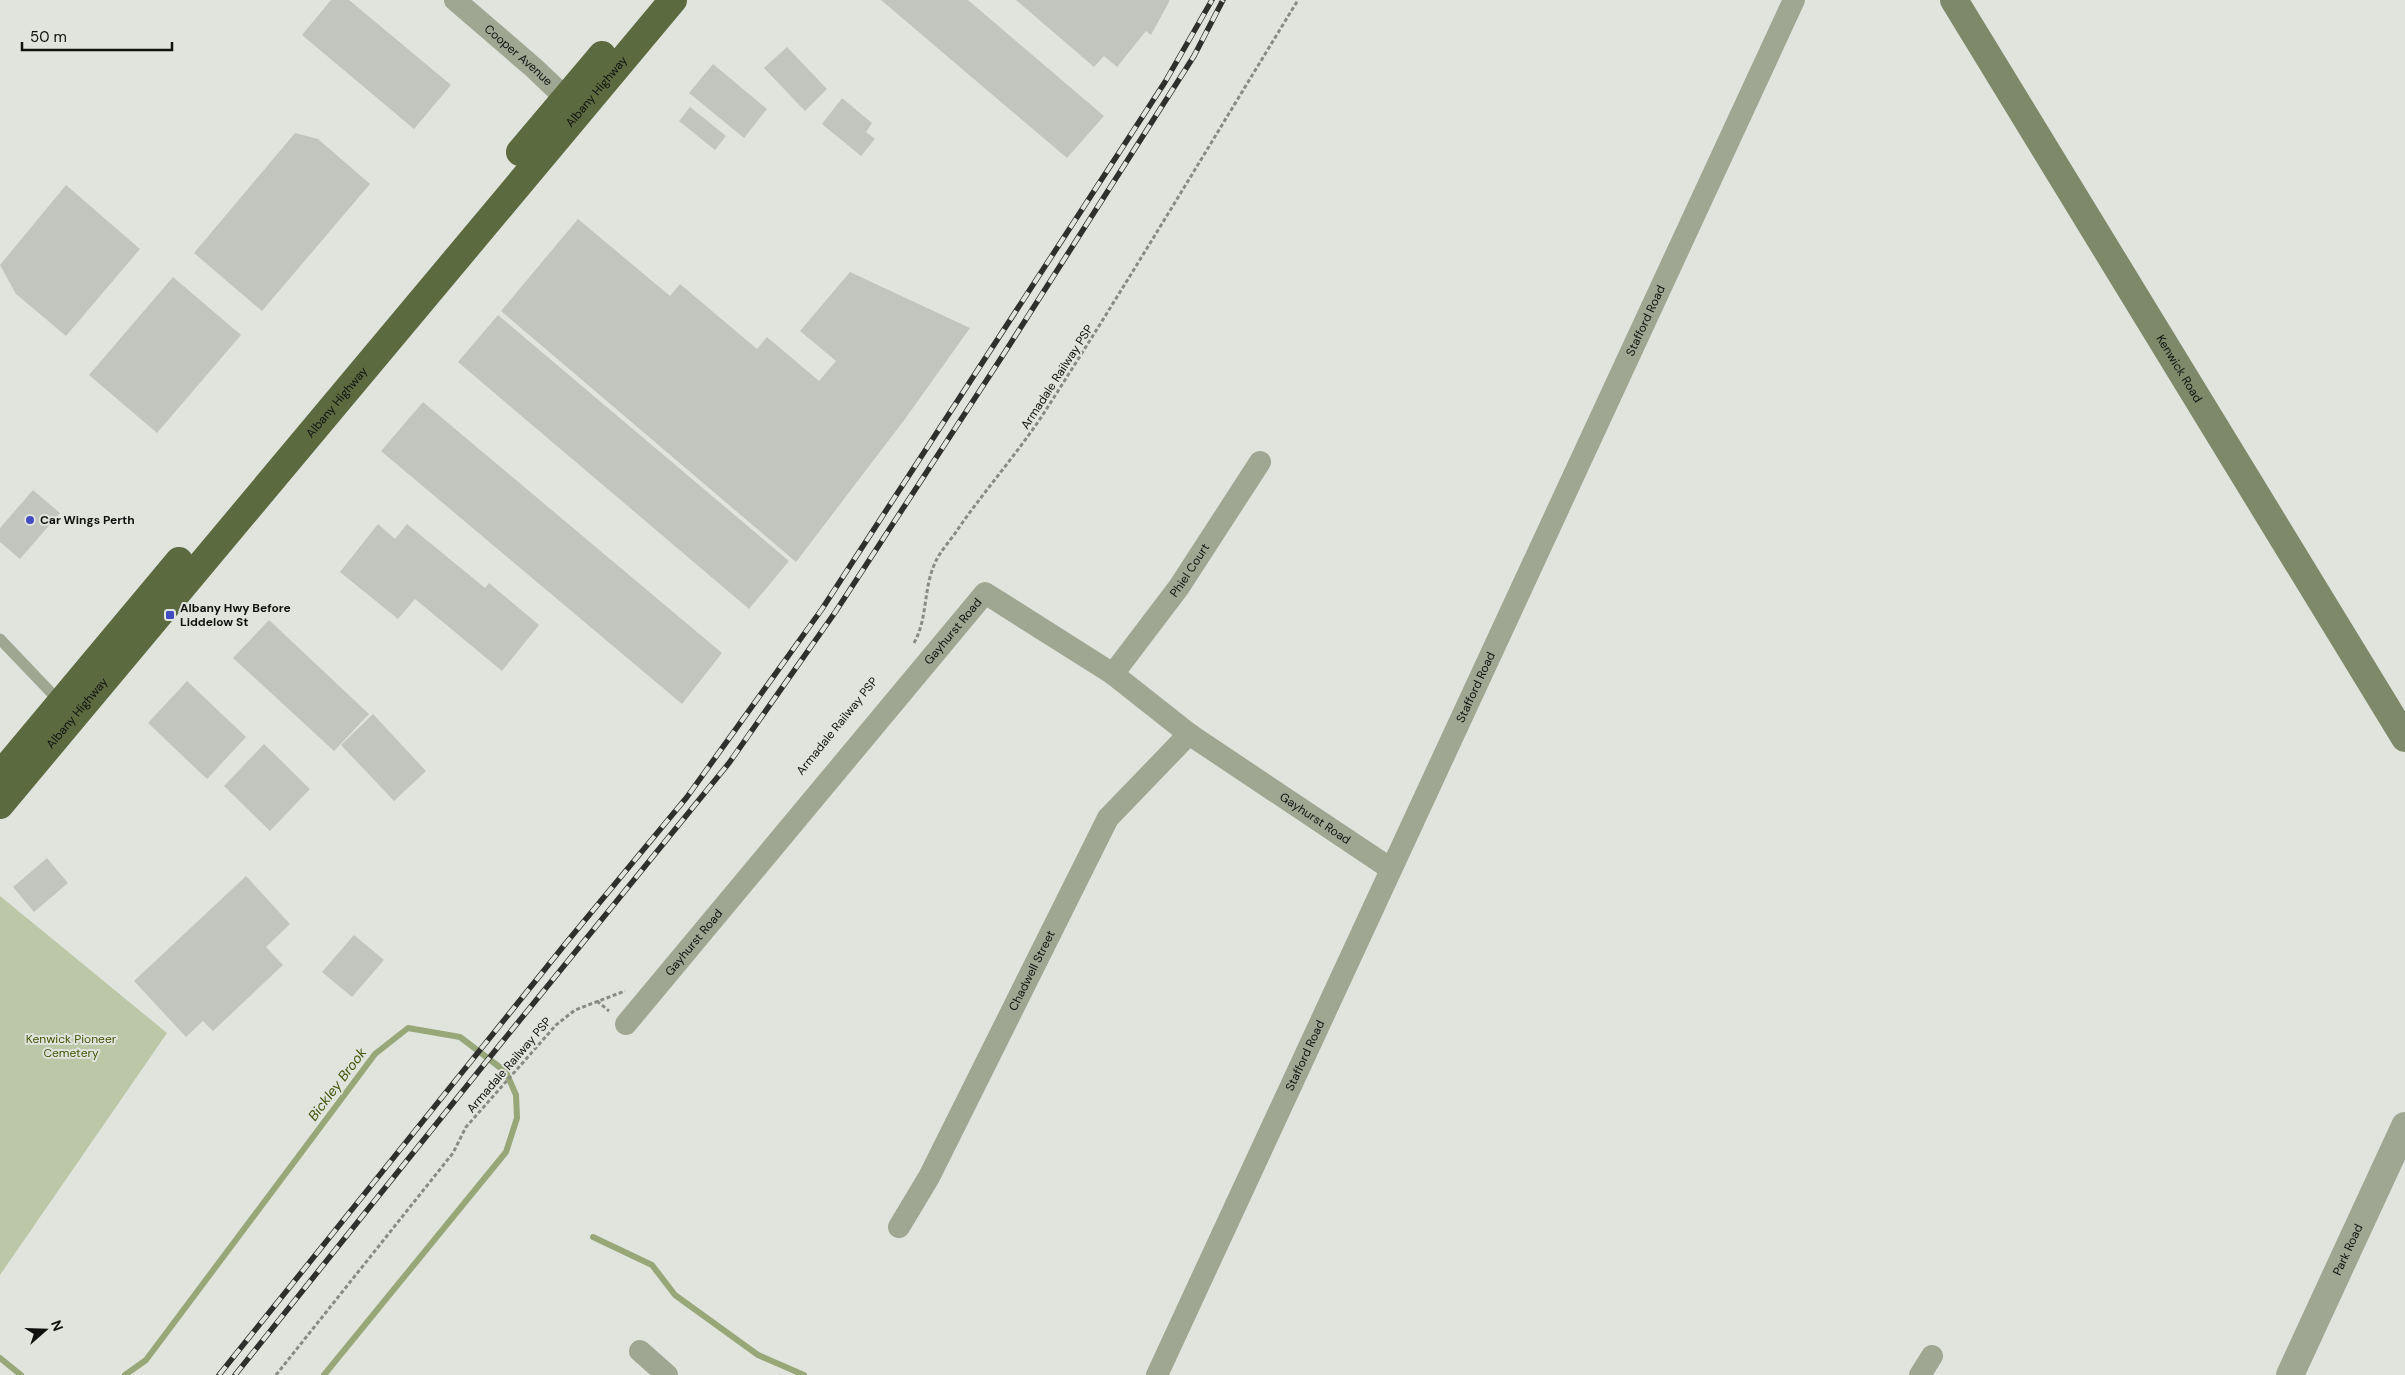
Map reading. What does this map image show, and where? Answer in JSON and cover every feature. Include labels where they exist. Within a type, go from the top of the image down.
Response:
[{"type":"highway","name":"Albany Highway","points":[[0,805],[67,709],[572,104],[649,0]]},
{"type":"highway","name":"Albany Highway","points":[[572,104],[673,0]]},
{"type":"highway","name":"Albany Highway","points":[[0,775],[67,709]]},
{"type":"main road","name":"Kenwick Road","points":[[1954,0],[2405,738]]},
{"type":"main road","name":"Kenwick Road","points":[[1976,0],[2405,705]]},
{"type":"street","name":"Cooper Avenue","points":[[455,0],[572,104]]},
{"type":"street","name":"Stafford Road","points":[[1157,1375],[1794,0]]},
{"type":"street","name":"Phiel Court","points":[[1113,674],[1180,587],[1260,462]]},
{"type":"street","name":"Gayhurst Road","points":[[626,1024],[985,593],[1113,674],[1189,734],[1391,869]]},
{"type":"street","name":"Chadwell Street","points":[[900,1227],[929,1177],[1108,818],[1189,734]]},
{"type":"street","name":"Park Road","points":[[2290,1375],[2405,1126]]},
{"type":"street","points":[[640,1351],[667,1375]]},
{"type":"street","points":[[1920,1375],[1932,1356]]},
{"type":"lane","points":[[0,639],[67,709]]},
{"type":"path","name":"Armadale Railway PSP","points":[[912,646],[925,617],[928,585],[935,563],[986,490],[1020,450],[1094,336],[1193,176],[1298,0]]},
{"type":"path","name":"Armadale Railway PSP","points":[[276,1375],[453,1153],[466,1127],[526,1059],[568,1014],[596,1001],[630,989]]},
{"type":"green space","name":"Kenwick Pioneer Cemetery","points":[[0,896],[167,1033],[0,1275]]},
{"type":"building","points":[[331,0],[349,0],[451,85],[414,129],[302,35]]},
{"type":"building","points":[[881,0],[968,0],[1104,116],[1067,158]]},
{"type":"building","points":[[1016,0],[1170,0],[1151,35],[1146,31],[1117,67],[1104,56],[1094,67]]},
{"type":"building","points":[[787,47],[827,89],[805,111],[764,68]]},
{"type":"building","points":[[713,64],[767,109],[744,138],[689,93]]},
{"type":"building","points":[[842,98],[872,123],[866,132],[875,139],[861,156],[822,124]]},
{"type":"building","points":[[690,107],[726,136],[715,150],[679,121]]},
{"type":"building","points":[[295,133],[318,139],[370,184],[262,311],[194,253]]},
{"type":"building","points":[[66,185],[140,249],[66,336],[16,294],[0,265]]},
{"type":"building","points":[[578,219],[670,296],[680,284],[757,349],[767,337],[819,381],[836,361],[800,331],[850,272],[970,328],[905,419],[796,562],[501,311]]},
{"type":"building","points":[[173,277],[241,335],[157,433],[89,375]]},
{"type":"building","points":[[498,315],[789,561],[749,609],[458,362]]},
{"type":"building","points":[[423,402],[722,653],[682,704],[381,451]]},
{"type":"building","name":"Car Wings Perth","points":[[33,490],[60,513],[20,559],[0,542],[0,528]]},
{"type":"building","points":[[378,524],[395,539],[407,524],[485,588],[489,583],[539,625],[502,671],[415,599],[398,619],[340,572]]},
{"type":"building","points":[[269,620],[369,714],[334,751],[233,658]]},
{"type":"building","points":[[187,681],[246,737],[207,779],[148,723]]},
{"type":"building","points":[[373,714],[426,771],[394,801],[341,745]]},
{"type":"building","points":[[264,744],[310,789],[270,831],[224,786]]},
{"type":"building","points":[[47,858],[68,883],[34,912],[13,887]]},
{"type":"building","points":[[246,876],[290,924],[266,947],[283,965],[213,1031],[203,1021],[186,1037],[134,981]]},
{"type":"building","points":[[354,935],[384,960],[352,997],[322,972]]},
{"type":"waterway","name":"Bickley Brook","points":[[125,1375],[146,1360],[375,1054],[408,1028],[460,1037],[506,1072],[516,1095],[517,1118],[506,1152],[324,1375]]},
{"type":"waterway","points":[[593,1237],[652,1265],[675,1295],[758,1355],[804,1375]]},
{"type":"waterway","name":"Bickley Brook","points":[[0,1358],[21,1375]]},
{"type":"railway","points":[[219,1375],[566,943],[687,797],[822,609],[1165,82],[1212,0]]},
{"type":"railway","points":[[235,1375],[729,763],[836,611],[1005,352],[1194,56],[1223,0]]},
{"type":"place","name":"Car Wings Perth","points":[[30,520]]},
{"type":"place","name":"Albany Hwy Before Liddelow St","points":[[170,615]]}]
